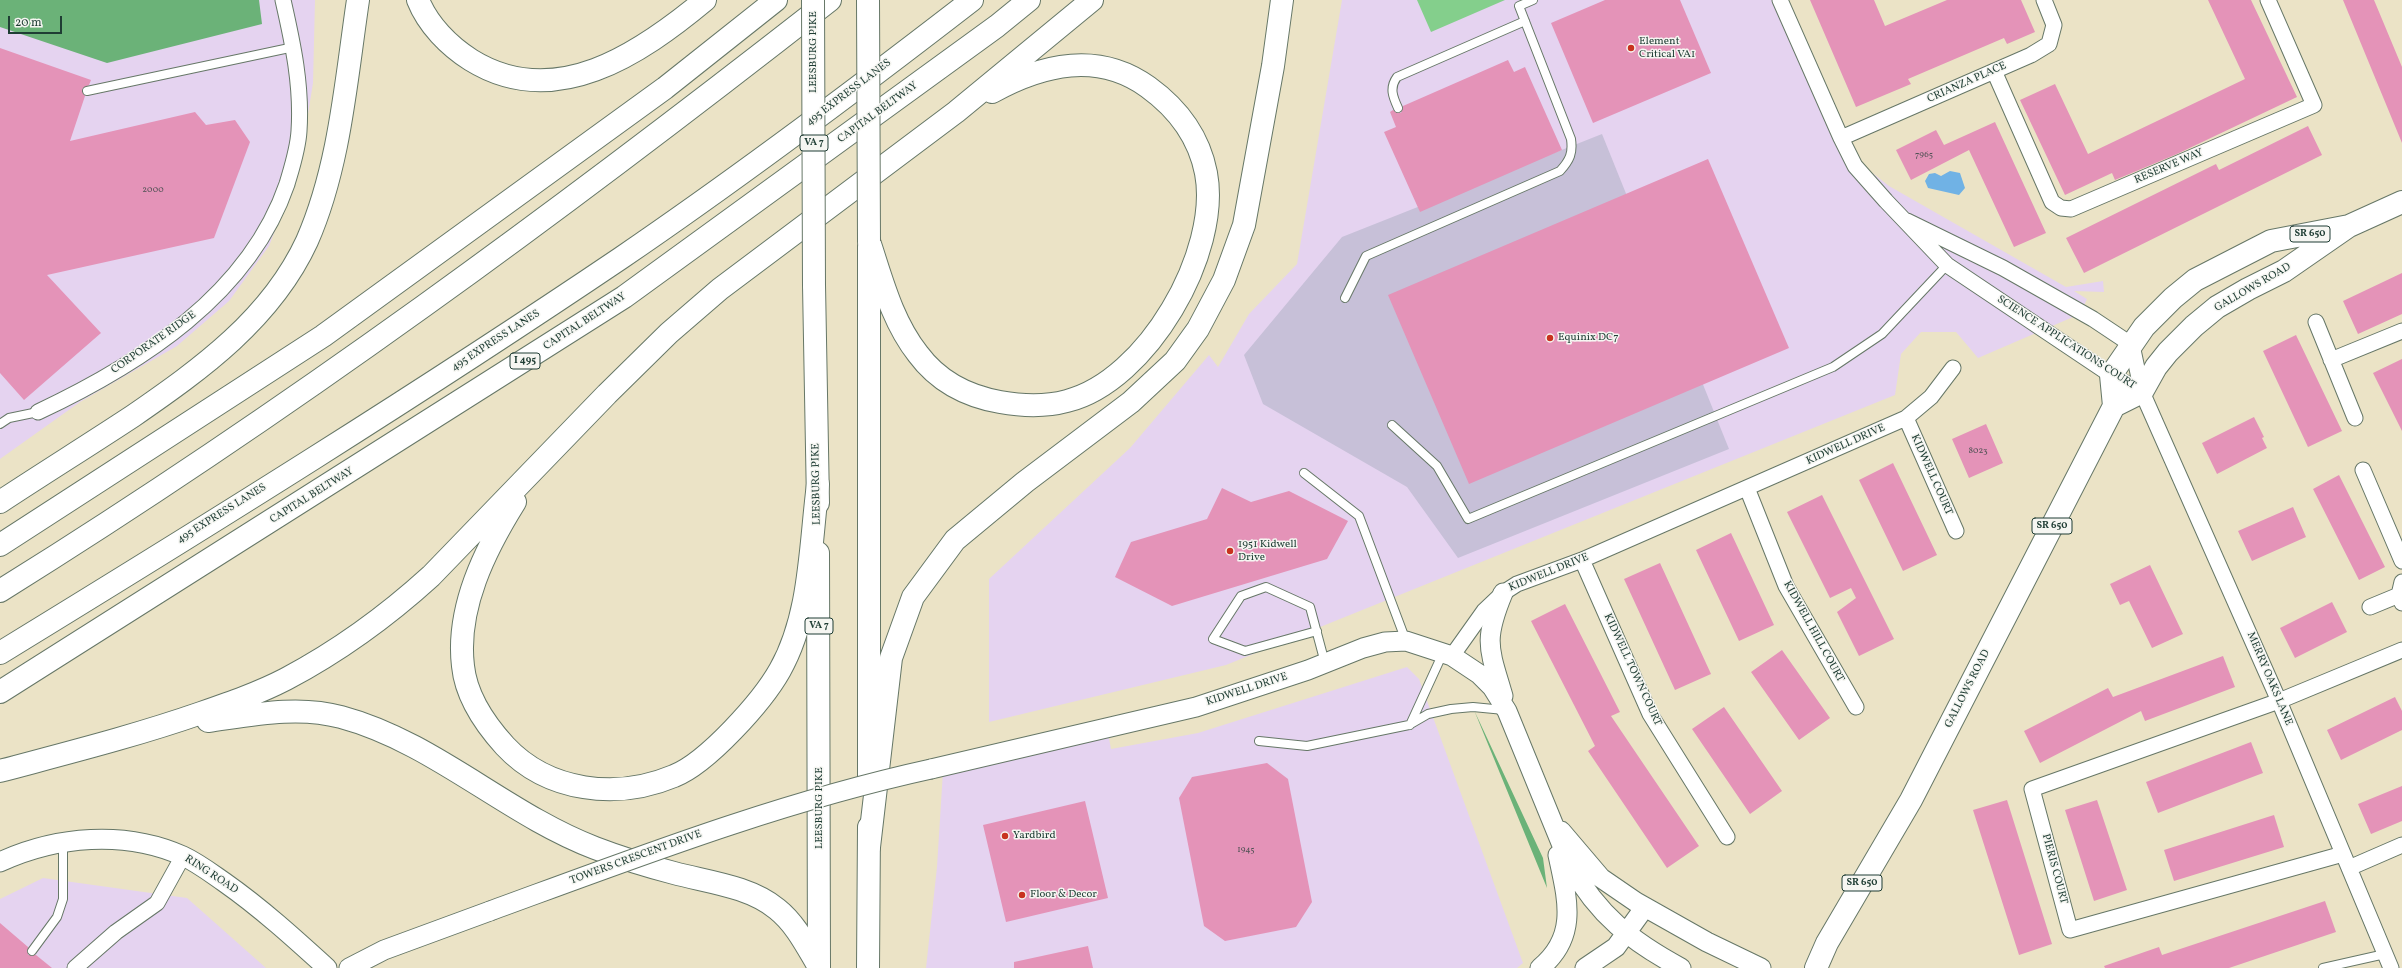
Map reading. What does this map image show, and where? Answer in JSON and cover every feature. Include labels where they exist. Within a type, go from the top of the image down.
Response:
[{"type":"main road","points":[[0,502],[120,424],[203,366],[232,342],[256,317],[282,282],[306,242],[332,163],[358,0]]},
{"type":"main road","points":[[418,0],[435,29],[456,50],[487,70],[524,81],[571,77],[617,61],[672,27],[705,0]]},
{"type":"main road","points":[[0,545],[323,336],[659,93],[776,0]]},
{"type":"main road","name":"LEESBURG PIKE","points":[[814,0],[814,285],[818,484],[819,968]]},
{"type":"main road","points":[[0,591],[139,504],[448,289],[657,135],[830,0]]},
{"type":"main road","points":[[868,0],[868,968]]},
{"type":"main road","name":"495 EXPRESS LANES","points":[[0,653],[486,348],[610,265],[758,161],[972,0]]},
{"type":"main road","name":"CAPITAL BELTWAY","points":[[0,692],[624,297],[997,26],[1029,0]]},
{"type":"main road","points":[[0,771],[134,734],[242,699],[285,679],[362,634],[400,604],[431,576],[669,333],[720,289],[956,112],[1092,0]]},
{"type":"main road","points":[[869,846],[891,658],[914,597],[955,540],[1024,482],[1131,402],[1175,362],[1198,329],[1224,280],[1244,225],[1274,66],[1282,0]]},
{"type":"main road","points":[[869,241],[886,292],[906,337],[918,355],[939,377],[967,394],[1014,405],[1042,406],[1069,401],[1092,391],[1128,367],[1153,339],[1180,298],[1191,272],[1208,204],[1206,173],[1194,136],[1167,101],[1132,76],[1094,65],[1063,65],[1037,72],[996,90],[956,112]]},
{"type":"main road","name":"GALLOWS ROAD","points":[[2142,392],[2156,366],[2168,352],[2211,312],[2248,288],[2284,272],[2349,226],[2402,202]]},
{"type":"main road","name":"GALLOWS ROAD","points":[[2111,375],[2144,327],[2173,298],[2196,280],[2270,241],[2349,226]]},
{"type":"main road","points":[[2111,375],[2114,406],[2142,392]]},
{"type":"main road","name":"GALLOWS ROAD","points":[[1816,968],[1827,943],[1911,800],[2114,406]]},
{"type":"main road","points":[[556,447],[526,486],[500,527],[475,579],[463,626],[463,666],[471,697],[489,728],[515,756],[546,777],[588,789],[631,789],[675,776],[710,752],[737,726],[761,696],[780,670],[793,641],[805,599],[818,484]]},
{"type":"main road","points":[[134,734],[206,721],[286,712],[315,712],[340,717],[367,725],[430,756],[560,834],[636,863],[718,883],[748,893],[777,908],[796,928],[819,968]]},
{"type":"street","name":"CORPORATE RIDGE","points":[[38,412],[103,378],[163,339],[204,306],[247,260],[272,219],[292,168],[299,133],[300,99],[294,47],[283,0]]},
{"type":"street","name":"SCIENCE APPLICATIONS COURT","points":[[1780,0],[1841,138],[1855,166],[1886,201],[1907,221],[1947,265],[2111,375],[2142,392]]},
{"type":"street","name":"CRIANZA PLACE","points":[[1841,138],[1994,71],[2049,44],[2054,25],[2044,0]]},
{"type":"street","name":"RESERVE WAY","points":[[1994,71],[2052,202],[2060,208],[2071,210],[2314,105],[2268,0]]},
{"type":"street","name":"SCIENCE APPLICATIONS COURT","points":[[1907,221],[2003,268],[2093,319],[2132,345],[2142,392]]},
{"type":"street","points":[[2316,322],[2355,418]]},
{"type":"street","points":[[2332,360],[2402,331]]},
{"type":"street","name":"KIDWELL DRIVE","points":[[930,769],[1196,707],[1384,642],[1406,641],[1448,654],[1484,611],[1503,593],[1518,584],[1582,560],[1906,418],[1931,397],[1953,368]]},
{"type":"street","name":"MERRY OAKS LANE","points":[[2142,392],[2280,701],[2391,968]]},
{"type":"street","name":"KIDWELL COURT","points":[[1906,418],[1956,531]]},
{"type":"street","points":[[2363,470],[2402,561]]},
{"type":"street","name":"KIDWELL HILL COURT","points":[[1747,488],[1786,586],[1856,707]]},
{"type":"street","name":"KIDWELL TOWN COURT","points":[[1582,560],[1650,714],[1726,837]]},
{"type":"street","points":[[1503,593],[1492,620],[1489,642],[1507,710],[1550,818],[1578,880],[1608,919],[1626,935],[1681,968]]},
{"type":"street","points":[[2370,607],[2401,594]]},
{"type":"street","points":[[2280,701],[2402,650]]},
{"type":"street","points":[[1448,654],[1479,674],[1492,687],[1507,710]]},
{"type":"street","name":"PIERIS COURT","points":[[2280,701],[2032,789],[2070,930],[2343,854]]},
{"type":"street","name":"TOWERS CRESCENT DRIVE","points":[[349,968],[384,950],[728,826],[844,791],[930,769]]},
{"type":"street","points":[[1550,818],[1601,878],[1645,907],[1707,942],[1761,968]]},
{"type":"street","points":[[1540,968],[1560,946],[1566,930],[1568,912],[1550,818]]},
{"type":"street","name":"RING ROAD","points":[[0,862],[31,849],[64,842],[93,839],[128,841],[157,847],[183,856],[199,865],[241,894],[327,968]]},
{"type":"street","points":[[2349,868],[2402,845]]},
{"type":"street","points":[[75,968],[116,932],[157,903],[183,856]]},
{"type":"street","points":[[1585,968],[1616,947],[1645,907]]},
{"type":"lane","points":[[1345,298],[1366,256],[1560,171],[1568,162],[1572,152],[1571,139],[1519,6],[1533,0]]},
{"type":"lane","points":[[1398,108],[1392,95],[1394,82],[1397,77],[1525,21]]},
{"type":"lane","points":[[87,91],[294,47]]},
{"type":"lane","points":[[1392,426],[1437,466],[1468,519],[1833,367],[1882,334],[1947,265]]},
{"type":"lane","points":[[0,424],[9,418],[38,412]]},
{"type":"lane","points":[[1304,473],[1359,516],[1406,641]]},
{"type":"lane","points":[[1316,631],[1245,651],[1213,639],[1240,596],[1266,587],[1310,607],[1326,663]]},
{"type":"lane","points":[[1409,725],[1448,654]]},
{"type":"lane","points":[[1259,742],[1307,746],[1409,725],[1428,714],[1451,709],[1473,707],[1507,710]]},
{"type":"lane","points":[[32,951],[57,917],[63,899],[64,842]]},
{"type":"lane","points":[[2323,968],[2385,954]]},
{"type":"shaded area","points":[[0,0],[315,0],[313,83],[299,169],[269,246],[229,301],[177,346],[80,402],[0,459]]},
{"type":"shaded area","points":[[1342,0],[1781,0],[1861,164],[1889,186],[2066,287],[2103,281],[2104,292],[2074,291],[2087,299],[2080,314],[1978,358],[1956,332],[1921,332],[1901,354],[1895,395],[1226,665],[989,722],[989,579],[1130,448],[1209,355],[1218,367],[1249,314],[1297,264]]},
{"type":"shaded area","points":[[1602,134],[1729,449],[1458,558],[1407,487],[1263,404],[1244,355],[1342,237]]},
{"type":"shaded area","points":[[1407,667],[1419,679],[1523,963],[1517,968],[926,968],[937,867],[943,771],[1108,733],[1111,749],[1198,733]]},
{"type":"shaded area","points":[[43,878],[187,898],[266,968],[0,968],[0,899]]},
{"type":"green space","points":[[0,0],[259,0],[262,24],[107,63],[0,27]]},
{"type":"green space","points":[[1417,0],[1505,0],[1431,32]]},
{"type":"green space","points":[[1474,710],[1543,858],[1547,888]]},
{"type":"water","points":[[1950,171],[1960,173],[1965,188],[1959,195],[1928,188],[1925,181],[1929,174],[1935,173],[1941,176]]},
{"type":"building","name":"Element Critical VA1","points":[[1605,0],[1680,0],[1711,73],[1593,123],[1551,23]]},
{"type":"building","points":[[1810,0],[1874,0],[1885,26],[1947,0],[2021,0],[2035,32],[2007,44],[2004,38],[1908,79],[1911,84],[1856,107]]},
{"type":"building","points":[[2208,0],[2251,0],[2297,97],[2177,154],[2115,180],[2112,173],[2065,195],[2020,100],[2055,84],[2088,154],[2245,79]]},
{"type":"building","points":[[2343,0],[2374,0],[2402,67],[2402,143]]},
{"type":"building","points":[[0,48],[91,80],[89,85],[82,89],[85,96],[70,141],[195,112],[206,125],[235,120],[250,142],[214,238],[47,275],[101,333],[24,400],[0,373]]},
{"type":"building","points":[[1508,60],[1514,72],[1525,67],[1562,150],[1420,212],[1384,132],[1396,127],[1390,112],[1393,110],[1401,113],[1403,106]]},
{"type":"building","points":[[1995,122],[2046,233],[2014,247],[1969,150],[1911,180],[1896,150],[1936,130],[1944,145]]},
{"type":"building","points":[[2308,126],[2322,155],[2084,273],[2066,238],[2216,164],[2219,170]]},
{"type":"building","name":"Equinix DC7","points":[[1708,159],[1789,348],[1469,484],[1388,295]]},
{"type":"building","points":[[2402,273],[2402,314],[2358,334],[2343,301]]},
{"type":"building","points":[[2296,335],[2342,431],[2308,447],[2263,351]]},
{"type":"building","points":[[2402,359],[2402,431],[2373,373]]},
{"type":"building","points":[[2254,417],[2264,437],[2262,438],[2267,448],[2217,474],[2202,443]]},
{"type":"building","points":[[1986,424],[2003,463],[1969,478],[1952,439]]},
{"type":"building","points":[[1893,463],[1937,555],[1903,571],[1859,480]]},
{"type":"building","points":[[2339,475],[2385,567],[2359,580],[2313,489]]},
{"type":"building","name":"1951 Kidwell Drive","points":[[1222,488],[1251,502],[1289,491],[1348,521],[1327,559],[1172,606],[1115,577],[1131,542],[1207,519]]},
{"type":"building","points":[[1822,495],[1894,639],[1859,656],[1837,612],[1856,598],[1851,588],[1830,598],[1787,512]]},
{"type":"building","points":[[2293,507],[2306,537],[2252,561],[2238,531]]},
{"type":"building","points":[[1731,533],[1774,625],[1739,641],[1696,550]]},
{"type":"building","points":[[1660,563],[1711,674],[1675,690],[1624,579]]},
{"type":"building","points":[[2150,565],[2183,634],[2152,648],[2129,601],[2120,605],[2110,584]]},
{"type":"building","points":[[2332,602],[2347,632],[2295,658],[2280,628]]},
{"type":"building","points":[[1565,604],[1620,712],[1611,716],[1699,846],[1667,868],[1588,751],[1595,746],[1531,621]]},
{"type":"building","points":[[1782,650],[1830,718],[1799,740],[1751,672]]},
{"type":"building","points":[[2223,656],[2235,687],[2145,721],[2141,711],[2040,763],[2024,731],[2108,688],[2113,697]]},
{"type":"building","points":[[2395,697],[2402,711],[2402,730],[2341,760],[2327,730]]},
{"type":"building","points":[[1724,707],[1782,791],[1750,814],[1692,729]]},
{"type":"building","points":[[2251,742],[2263,773],[2158,813],[2146,782]]},
{"type":"building","points":[[1267,763],[1288,779],[1312,902],[1296,927],[1225,941],[1204,926],[1179,798],[1192,777]]},
{"type":"building","points":[[2402,786],[2402,821],[2371,834],[2358,804]]},
{"type":"building","points":[[2007,800],[2052,944],[2019,955],[1973,810]]},
{"type":"building","points":[[2097,800],[2127,890],[2094,901],[2065,810]]},
{"type":"building","points":[[1085,801],[1108,898],[1006,922],[983,825]]},
{"type":"building","points":[[2274,815],[2284,847],[2174,881],[2164,850]]},
{"type":"building","points":[[2325,901],[2336,932],[2229,968],[2105,968],[2104,966],[2159,947],[2162,955]]},
{"type":"building","points":[[0,923],[28,947],[28,955],[36,955],[52,968],[0,968]]},
{"type":"building","points":[[1088,946],[1093,968],[1014,968],[1014,962]]},
{"type":"place","name":"Element Critical VA1","points":[[1631,48]]},
{"type":"place","name":"Equinix DC7","points":[[1550,338]]},
{"type":"place","name":"1951 Kidwell Drive","points":[[1230,551]]},
{"type":"place","name":"Yardbird","points":[[1005,836]]},
{"type":"place","name":"Floor & Decor","points":[[1022,895]]}]
